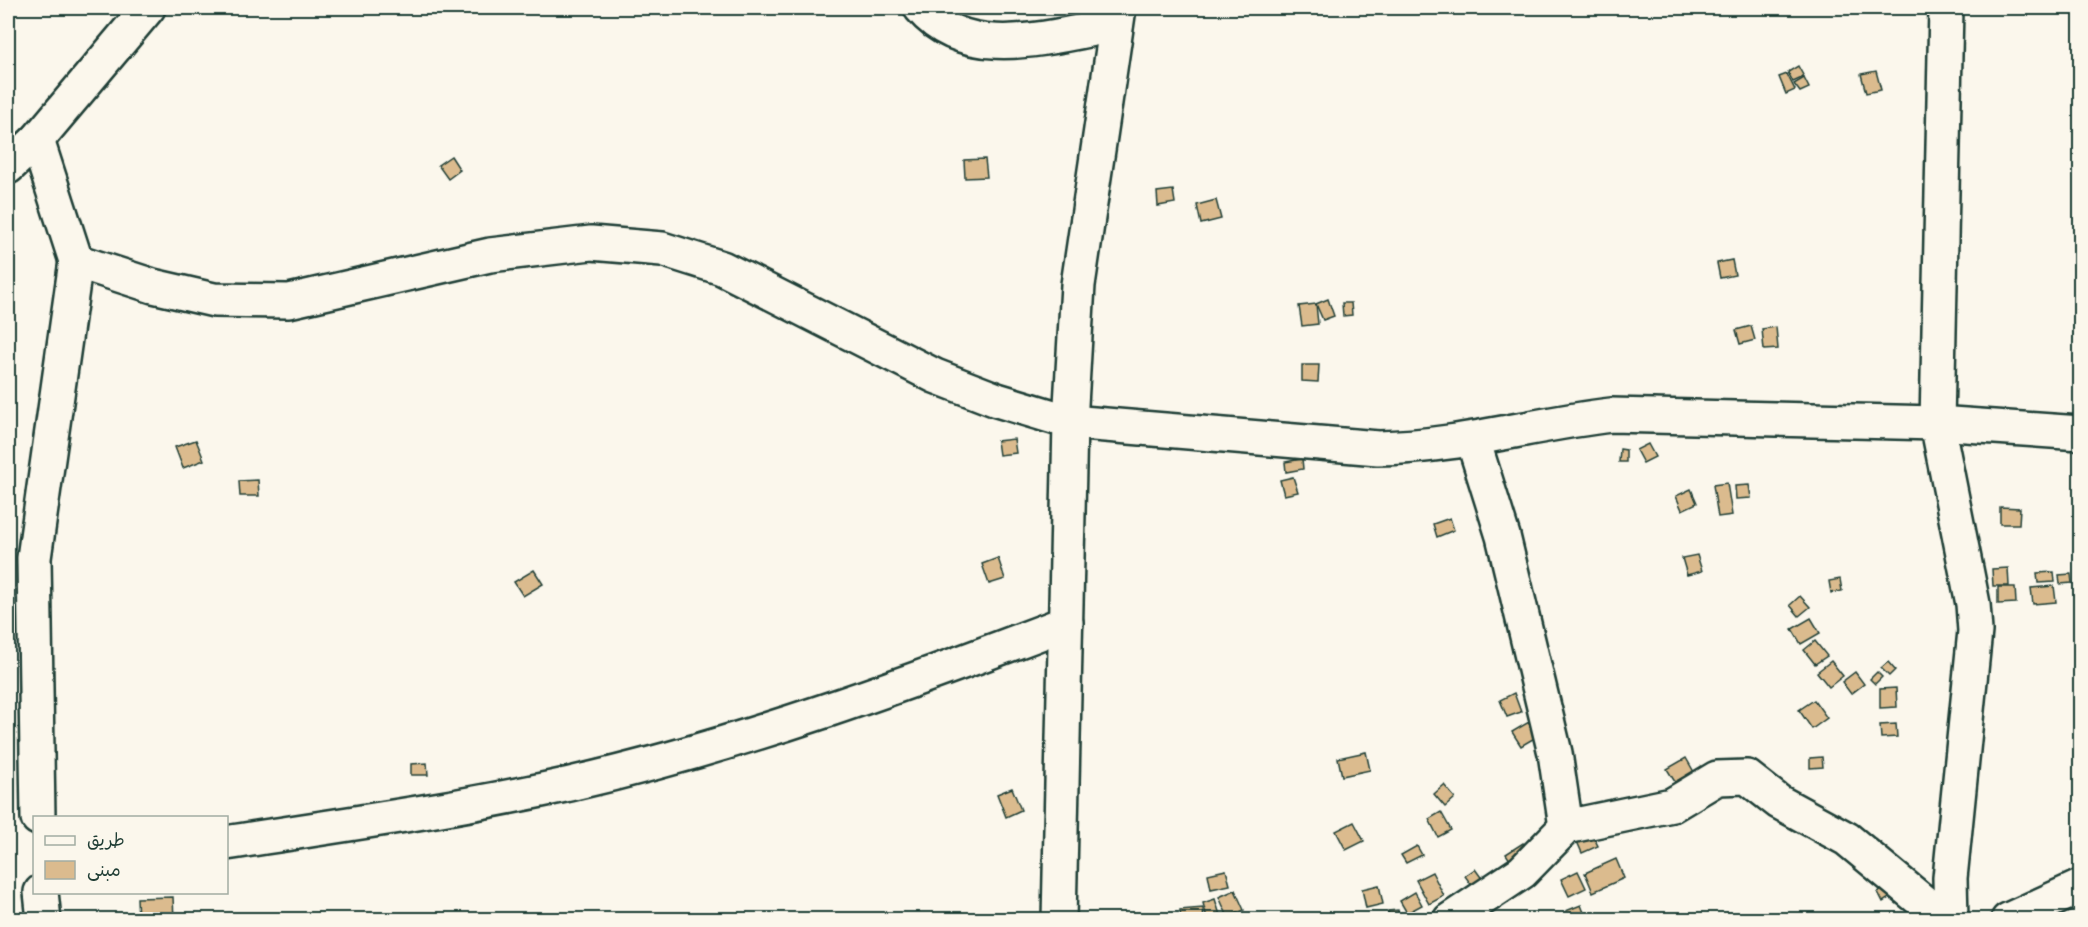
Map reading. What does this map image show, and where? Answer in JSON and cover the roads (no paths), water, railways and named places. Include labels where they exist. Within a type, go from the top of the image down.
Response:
[{"type":"street","points":[[8,167],[37,140],[148,8]]},
{"type":"street","points":[[921,8],[947,31],[975,40],[1006,42],[1118,16],[1078,285],[1070,422],[1059,920]]},
{"type":"street","points":[[1946,8],[1937,423],[1968,577],[1975,631],[1950,878],[1951,920]]},
{"type":"street","points":[[37,140],[76,261],[34,558],[38,816]]},
{"type":"street","points":[[76,261],[153,286],[214,300],[289,301],[490,255],[591,243],[662,249],[722,268],[935,376],[997,400],[1070,422],[1378,448],[1421,447],[1473,440],[1564,420],[1611,415],[1937,423],[2080,433]]},
{"type":"street","points":[[1473,440],[1503,536],[1555,753],[1566,827]]},
{"type":"street","points":[[228,843],[447,809],[572,783],[739,738],[882,693],[1066,623]]},
{"type":"street","points":[[1450,920],[1522,872],[1566,827],[1672,805],[1717,778],[1747,777],[1779,802],[1847,839],[1945,920]]},
{"type":"street","points":[[2030,916],[2080,887]]},
{"type":"street","points":[[41,894],[44,920]]}]
